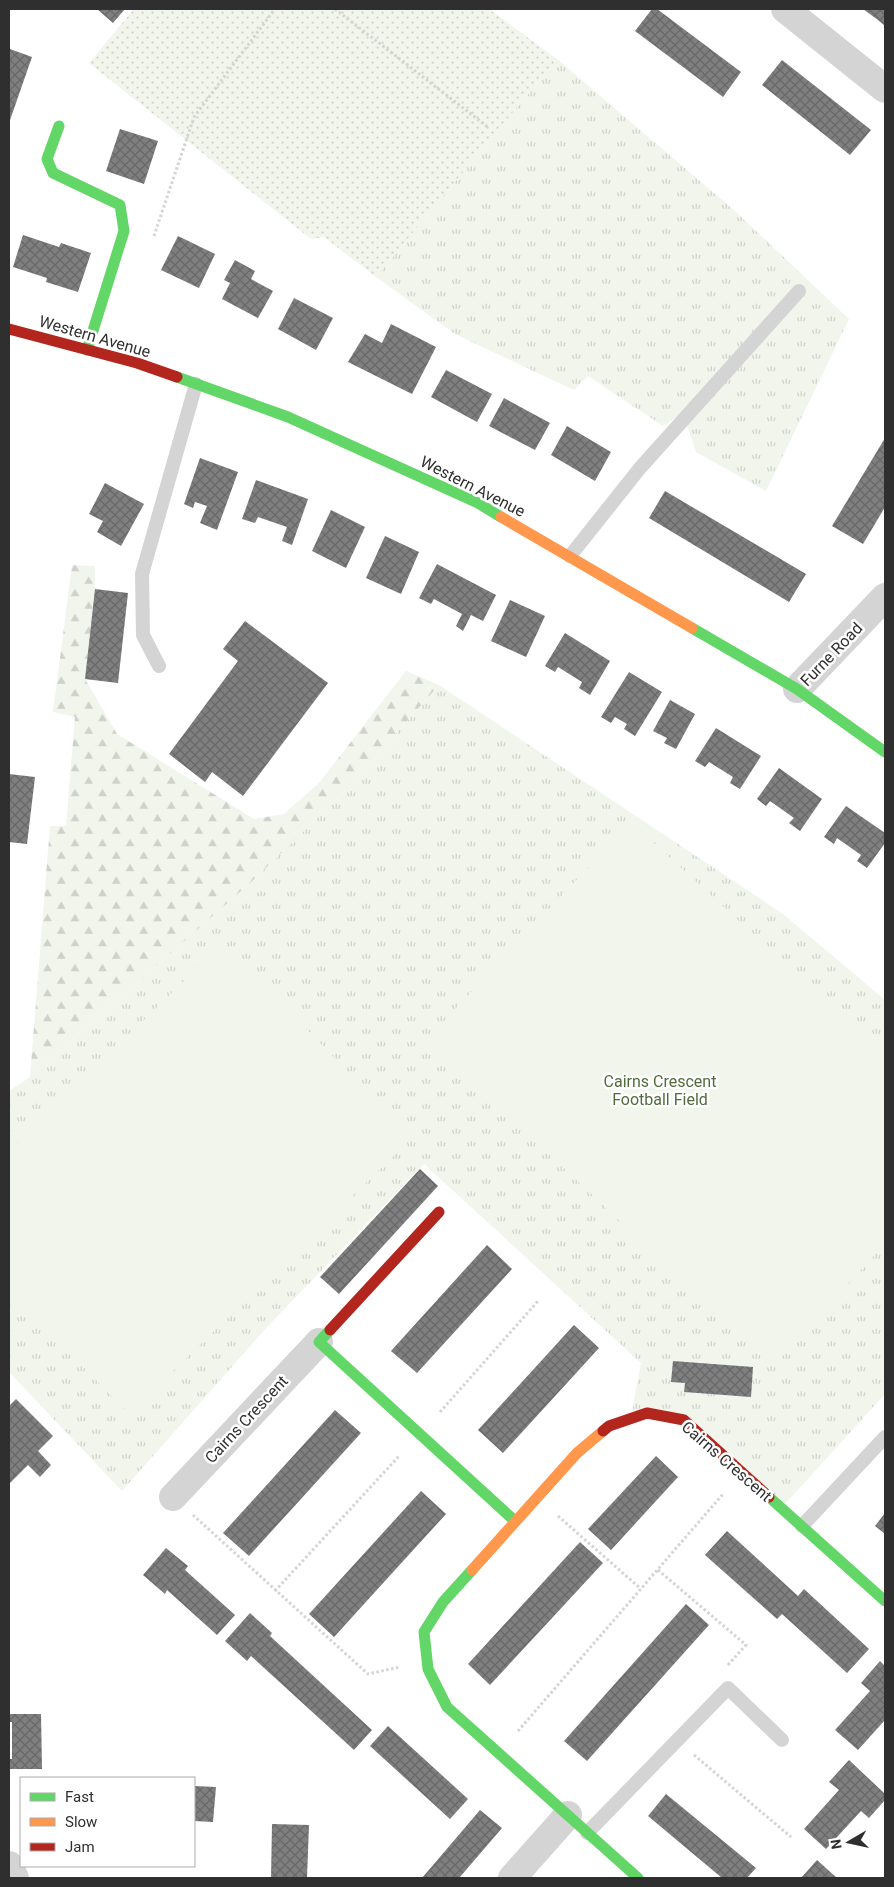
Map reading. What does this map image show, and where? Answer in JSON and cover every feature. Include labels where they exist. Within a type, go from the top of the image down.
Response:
[{"type":"street","points":[[785,9],[885,89]]},
{"type":"street","points":[[59,126],[47,159],[53,173],[120,205],[124,231],[87,350]]},
{"type":"street","name":"Western Avenue","points":[[9,329],[137,363],[288,417],[478,503],[797,690],[885,752]]},
{"type":"street","name":"Furne Road","points":[[797,690],[885,597]]},
{"type":"street","name":"Cairns Crescent","points":[[173,1497],[320,1342],[439,1212]]},
{"type":"street","points":[[320,1342],[515,1521]]},
{"type":"street","name":"Cairns Crescent","points":[[638,1878],[447,1707],[428,1669],[424,1632],[443,1602],[515,1521],[577,1453],[609,1426],[647,1413],[684,1420],[885,1601]]},
{"type":"street","points":[[512,1878],[578,1824]]},
{"type":"street","points":[[9,1865],[15,1878]]},
{"type":"lane","points":[[570,556],[640,468],[799,291]]},
{"type":"lane","points":[[159,666],[143,635],[142,574],[196,384]]},
{"type":"lane","points":[[802,1526],[885,1437]]},
{"type":"lane","points":[[578,1824],[728,1688],[782,1740]]},
{"type":"path","points":[[154,237],[194,117],[275,9]]},
{"type":"path","points":[[335,9],[489,128]]},
{"type":"path","points":[[499,1753],[742,1473]]},
{"type":"path","points":[[173,1497],[368,1674],[427,1660]]},
{"type":"path","points":[[537,1497],[640,1589]]},
{"type":"path","points":[[658,1570],[746,1645],[726,1667]]},
{"type":"path","points":[[688,1749],[791,1837]]},
{"type":"green space","points":[[134,9],[489,9],[557,59],[376,277],[324,237],[311,239],[89,63]]},
{"type":"green space","points":[[557,59],[735,211],[849,319],[766,491],[696,452],[683,413],[663,426],[588,376],[574,390],[455,334],[376,277]]},
{"type":"green space","points":[[72,565],[95,566],[95,589],[85,679],[117,734],[254,819],[284,814],[319,783],[406,671],[439,685],[346,790],[249,884],[30,1077],[50,826],[66,826],[75,717],[53,712]]},
{"type":"green space","name":"Cairns Crescent Football Field","points":[[439,685],[783,914],[885,1000],[885,1394],[785,1504],[685,1415],[632,1411],[641,1363],[424,1164],[267,1327],[122,1491],[9,1372],[9,1091],[30,1077],[249,884],[346,790]]},
{"type":"green space","points":[[631,822],[885,1055],[885,1243],[784,1355],[765,1360],[428,1038]]},
{"type":"green space","points":[[223,943],[412,1138],[129,1414],[9,1290],[9,1151]]},
{"type":"building","points":[[97,9],[125,9],[113,23]]},
{"type":"building","points":[[652,9],[657,9],[741,72],[723,97],[635,31]]},
{"type":"building","points":[[863,9],[885,9],[885,26],[878,20]]},
{"type":"building","points":[[10,49],[32,57],[9,123],[9,51]]},
{"type":"building","points":[[782,60],[871,130],[850,155],[762,85]]},
{"type":"building","points":[[120,129],[158,141],[144,184],[106,171]]},
{"type":"building","points":[[23,235],[59,247],[61,243],[91,253],[78,292],[46,282],[47,278],[13,267]]},
{"type":"building","points":[[178,236],[215,254],[199,288],[161,270]]},
{"type":"building","points":[[235,260],[255,271],[251,279],[273,291],[258,318],[222,299],[230,283],[224,280]]},
{"type":"building","points":[[294,298],[333,318],[316,350],[278,329]]},
{"type":"building","points":[[391,324],[436,347],[412,394],[348,362],[365,334],[382,343]]},
{"type":"building","points":[[446,370],[492,394],[477,422],[431,397]]},
{"type":"building","points":[[504,398],[550,423],[535,450],[489,426]]},
{"type":"building","points":[[567,426],[611,452],[595,481],[551,455]]},
{"type":"building","points":[[885,438],[885,507],[863,544],[832,526]]},
{"type":"building","points":[[200,458],[238,472],[217,530],[200,523],[207,506],[195,502],[193,508],[184,504]]},
{"type":"building","points":[[256,480],[308,499],[292,545],[282,541],[287,527],[258,517],[255,523],[242,519]]},
{"type":"building","points":[[105,483],[144,504],[121,546],[97,532],[103,521],[89,514]]},
{"type":"building","points":[[665,491],[806,574],[789,602],[649,518]]},
{"type":"building","points":[[331,510],[365,527],[346,568],[312,551]]},
{"type":"building","points":[[385,536],[419,552],[401,594],[366,578]]},
{"type":"building","points":[[437,564],[496,595],[483,621],[471,615],[463,631],[456,626],[462,614],[434,599],[431,604],[419,598]]},
{"type":"building","points":[[95,589],[128,593],[118,683],[85,679]]},
{"type":"building","points":[[510,600],[545,616],[526,657],[491,641]]},
{"type":"building","points":[[245,621],[328,683],[243,796],[212,772],[205,782],[169,754],[238,661],[223,649]]},
{"type":"building","points":[[565,633],[610,661],[590,695],[579,688],[582,682],[558,667],[555,672],[545,666]]},
{"type":"building","points":[[629,672],[662,692],[635,736],[624,729],[627,724],[615,717],[611,723],[601,717]]},
{"type":"building","points":[[670,700],[695,714],[676,749],[664,743],[667,738],[653,731]]},
{"type":"building","points":[[716,728],[761,756],[740,789],[730,783],[733,777],[709,762],[705,767],[695,761]]},
{"type":"building","points":[[779,768],[822,799],[800,831],[789,823],[794,818],[770,801],[766,806],[757,799]]},
{"type":"building","points":[[9,774],[35,777],[27,844],[9,842]]},
{"type":"building","points":[[846,806],[885,833],[885,843],[867,868],[857,861],[861,855],[837,838],[834,844],[824,837]]},
{"type":"building","points":[[420,1169],[438,1186],[339,1294],[320,1277]]},
{"type":"building","points":[[487,1245],[512,1269],[417,1373],[391,1351]]},
{"type":"building","points":[[574,1325],[599,1348],[503,1453],[478,1430]]},
{"type":"building","points":[[673,1361],[753,1367],[751,1397],[684,1392],[685,1383],[671,1382]]},
{"type":"building","points":[[16,1399],[53,1436],[38,1451],[51,1465],[40,1477],[28,1465],[9,1484],[9,1406]]},
{"type":"building","points":[[335,1410],[361,1433],[249,1556],[223,1533]]},
{"type":"building","points":[[656,1456],[678,1477],[611,1550],[588,1529]]},
{"type":"building","points":[[421,1491],[446,1514],[334,1637],[309,1614]]},
{"type":"building","points":[[885,1513],[885,1534],[875,1526]]},
{"type":"building","points":[[727,1531],[798,1596],[804,1589],[869,1649],[847,1673],[782,1614],[777,1619],[705,1555]]},
{"type":"building","points":[[580,1542],[603,1563],[490,1685],[468,1664]]},
{"type":"building","points":[[166,1548],[188,1566],[185,1570],[235,1615],[217,1635],[167,1590],[165,1594],[143,1575]]},
{"type":"building","points":[[686,1604],[709,1625],[587,1761],[564,1741]]},
{"type":"building","points":[[250,1613],[272,1633],[270,1636],[372,1730],[354,1750],[251,1656],[247,1661],[225,1641]]},
{"type":"building","points":[[880,1661],[885,1666],[885,1720],[858,1750],[835,1730],[870,1691],[861,1683]]},
{"type":"building","points":[[9,1714],[41,1714],[42,1769],[9,1769],[9,1759],[12,1759],[12,1722],[9,1722]]},
{"type":"building","points":[[388,1726],[468,1799],[450,1819],[370,1746]]},
{"type":"building","points":[[849,1760],[885,1794],[885,1800],[869,1818],[861,1811],[826,1849],[804,1829],[839,1790],[829,1782]]},
{"type":"building","points":[[195,1786],[216,1787],[213,1822],[195,1821]]},
{"type":"building","points":[[666,1794],[756,1868],[747,1878],[722,1878],[648,1816]]},
{"type":"building","points":[[480,1810],[502,1828],[460,1877],[422,1878]]},
{"type":"building","points":[[272,1824],[309,1825],[307,1878],[271,1878]]},
{"type":"building","points":[[817,1860],[837,1878],[801,1878]]},
{"type":"traffic: fast","points":[[59,126],[47,159],[53,173],[120,205],[124,231],[87,350]]},
{"type":"traffic: fast","points":[[177,377],[288,417],[478,503],[501,517]]},
{"type":"traffic: fast","points":[[692,628],[797,689],[885,752]]},
{"type":"traffic: fast","points":[[330,1330],[319,1342],[515,1521]]},
{"type":"traffic: fast","points":[[769,1497],[885,1601]]},
{"type":"traffic: fast","points":[[472,1570],[443,1602],[424,1632],[428,1669],[447,1707],[638,1878]]},
{"type":"traffic: slow","points":[[501,517],[692,628]]},
{"type":"traffic: slow","points":[[472,1570],[577,1453],[603,1431]]},
{"type":"traffic: jam","points":[[9,329],[137,363],[177,377]]},
{"type":"traffic: jam","points":[[330,1330],[439,1212]]},
{"type":"traffic: jam","points":[[603,1431],[609,1426],[647,1413],[684,1420],[769,1497]]}]
